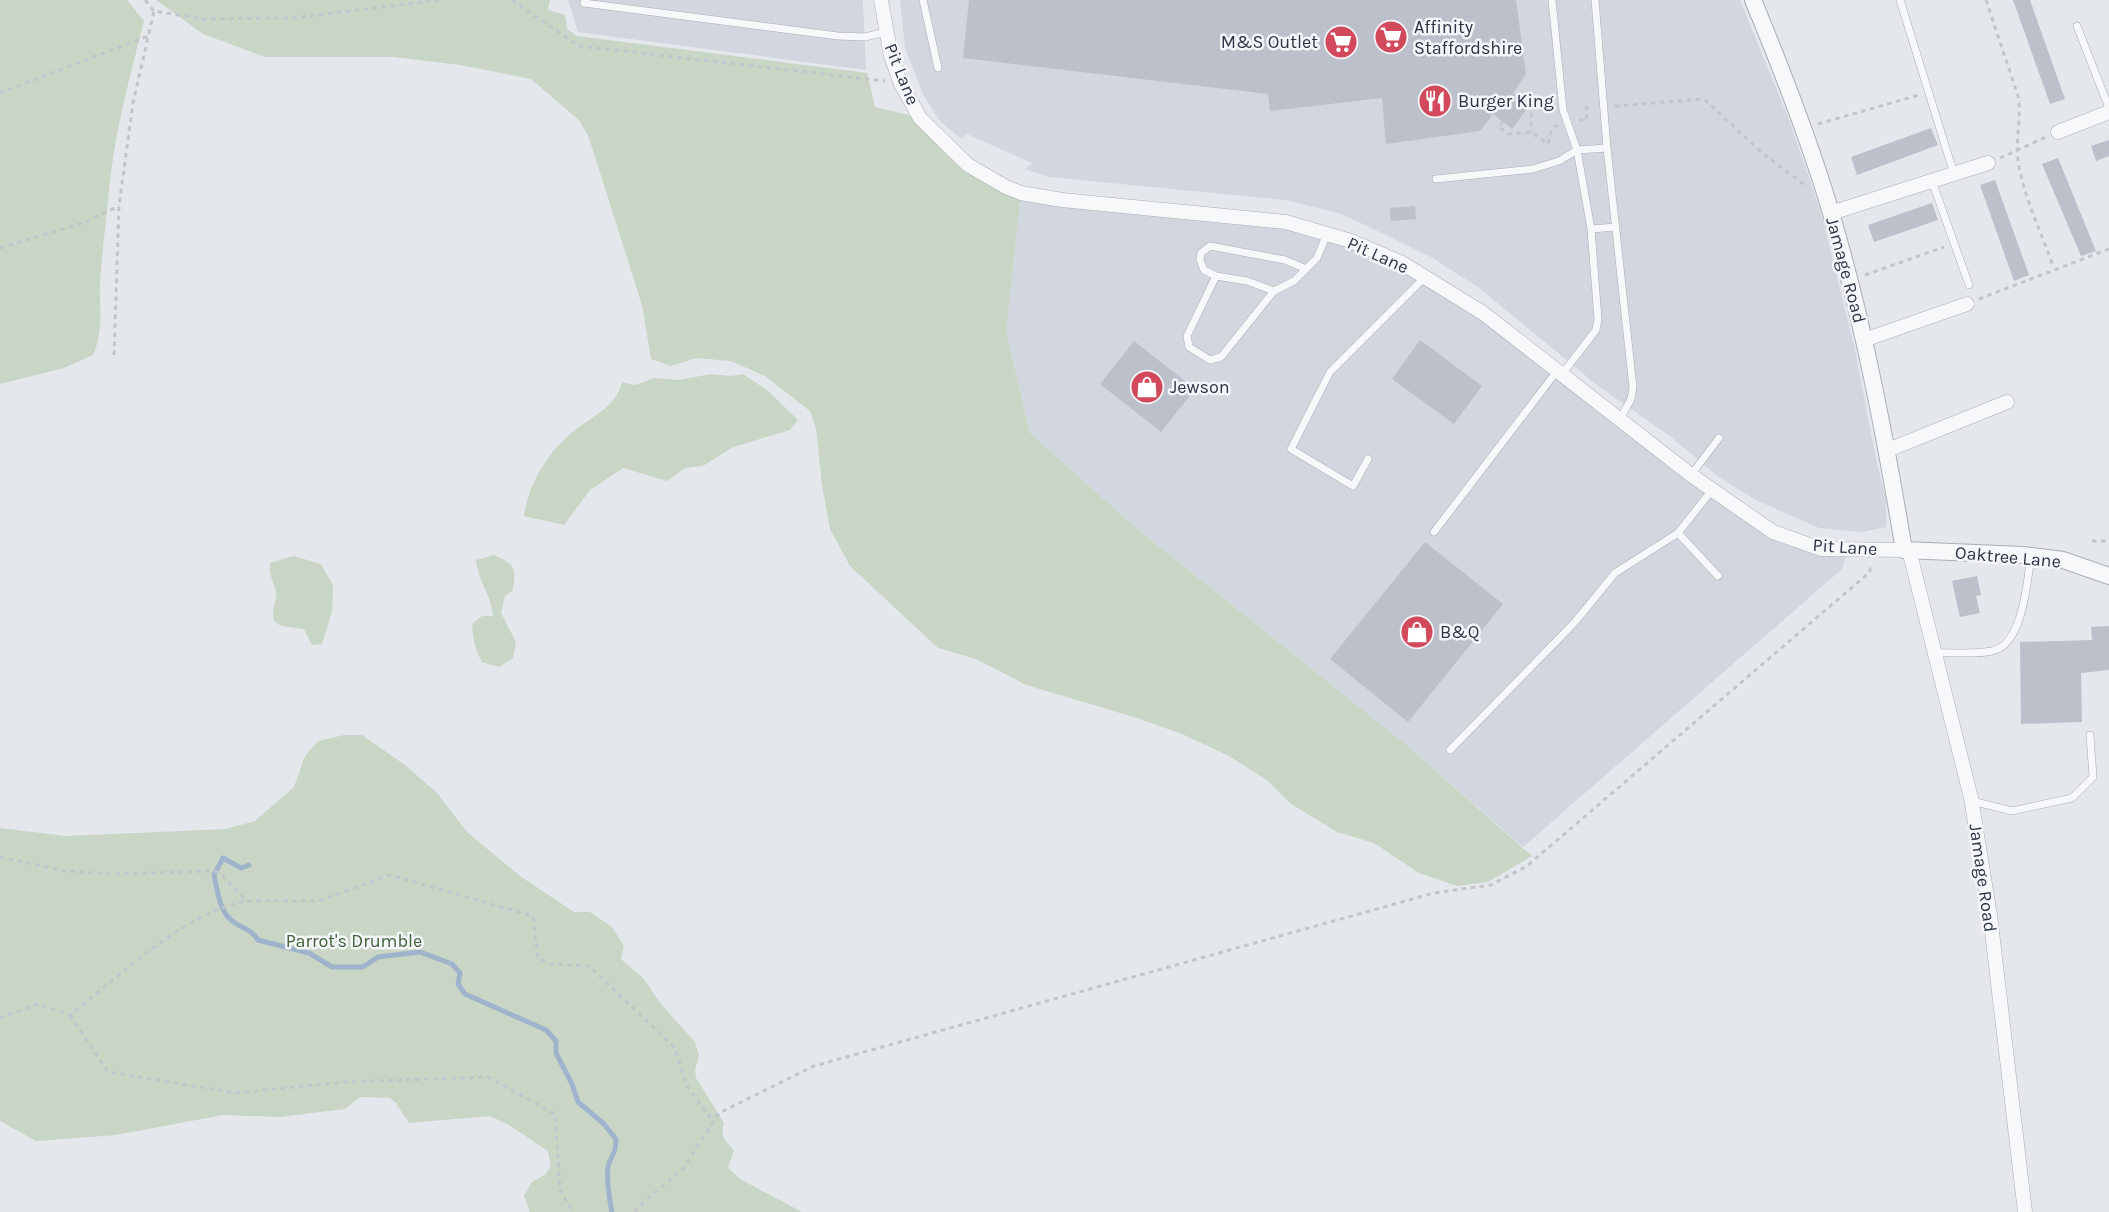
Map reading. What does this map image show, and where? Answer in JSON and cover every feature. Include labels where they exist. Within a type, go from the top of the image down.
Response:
[{"type":"street","name":"Pit Lane","points":[[881,0],[885,32],[901,84],[920,118],[968,165],[1021,193],[1062,200],[1286,222],[1381,254],[1425,277],[1483,313],[1619,421],[1773,532],[1798,543],[1821,549],[1907,550]]},
{"type":"street","name":"Jamage Road","points":[[1753,0],[1829,205],[1864,340],[1907,550],[1972,801],[1990,915],[2025,1212]]},
{"type":"street","points":[[2058,132],[2109,112]]},
{"type":"street","points":[[1829,205],[1932,181],[1988,163]]},
{"type":"street","points":[[1864,340],[1967,304]]},
{"type":"street","points":[[1888,450],[2007,402]]},
{"type":"street","name":"Oaktree Lane","points":[[1907,550],[2031,556],[2063,560],[2109,576]]},
{"type":"lane","points":[[923,0],[938,68]]},
{"type":"lane","points":[[1434,532],[1559,372],[1596,330],[1598,319],[1591,229],[1577,150],[1563,110],[1552,0]]},
{"type":"lane","points":[[1594,0],[1607,148],[1634,387],[1631,399],[1619,421]]},
{"type":"lane","points":[[1900,0],[1954,174]]},
{"type":"lane","points":[[584,3],[838,36],[866,38],[885,32]]},
{"type":"lane","points":[[2077,26],[2109,108]]},
{"type":"lane","points":[[1436,179],[1533,169],[1559,161],[1577,150],[1607,148]]},
{"type":"lane","points":[[1932,181],[1969,285]]},
{"type":"lane","points":[[1591,229],[1616,227]]},
{"type":"lane","points":[[1216,276],[1187,336],[1189,347],[1210,360],[1221,357],[1274,291],[1294,280],[1317,258],[1327,234]]},
{"type":"lane","points":[[1274,291],[1247,281],[1216,276],[1204,270],[1200,260],[1201,253],[1210,246],[1285,260],[1306,269]]},
{"type":"lane","points":[[1368,459],[1353,486],[1291,449],[1330,372],[1425,277]]},
{"type":"lane","points":[[1691,475],[1719,438]]},
{"type":"lane","points":[[1450,750],[1575,622],[1615,573],[1678,533],[1712,490]]},
{"type":"lane","points":[[1678,533],[1718,576]]},
{"type":"lane","points":[[1935,653],[1994,651],[2010,640],[2015,632],[2026,590],[2031,556]]},
{"type":"lane","points":[[1972,801],[2012,811],[2072,798],[2093,777],[2090,735]]},
{"type":"path","points":[[145,0],[154,11],[204,20],[293,18],[440,0]]},
{"type":"path","points":[[512,0],[579,46],[901,84]]},
{"type":"path","points":[[1986,0],[2019,96],[2021,111],[2017,150],[2025,191],[2053,266]]},
{"type":"path","points":[[114,355],[119,206],[133,103],[154,11]]},
{"type":"path","points":[[0,93],[148,36]]},
{"type":"path","points":[[1802,128],[1929,92]]},
{"type":"path","points":[[1520,99],[1523,95],[1533,102],[1531,132]]},
{"type":"path","points":[[1503,121],[1499,127],[1508,134],[1531,132],[1548,144],[1552,128],[1567,122],[1587,120],[1586,108],[1704,99],[1795,180],[1829,205]]},
{"type":"path","points":[[1988,163],[2058,132]]},
{"type":"path","points":[[0,248],[83,222],[119,206]]},
{"type":"path","points":[[1849,281],[1954,244]]},
{"type":"path","points":[[1967,304],[2109,249]]},
{"type":"path","points":[[2092,541],[2109,542]]},
{"type":"path","points":[[635,1212],[639,1206],[683,1169],[719,1113],[814,1066],[1434,893],[1491,885],[1527,866],[1870,572],[1870,551]]},
{"type":"path","points":[[0,857],[65,871],[111,874],[212,871],[220,873],[247,901]]},
{"type":"path","points":[[70,1015],[182,927],[228,904],[247,901],[318,902],[390,875],[533,916],[538,958],[550,964],[589,966],[675,1048],[686,1084],[713,1122]]},
{"type":"path","points":[[0,1018],[38,1004],[70,1015],[108,1072],[236,1093],[345,1082],[488,1077],[555,1114],[560,1190],[573,1212]]},
{"type":"shaded area","points":[[568,0],[863,0],[866,70],[578,32]]},
{"type":"shaded area","points":[[900,0],[1740,0],[1790,122],[1822,216],[1855,350],[1886,499],[1886,527],[1862,532],[1819,528],[1756,500],[1717,476],[1671,437],[1597,385],[1478,287],[1429,256],[1342,214],[1286,200],[1049,177],[1025,169],[1032,163],[967,134],[961,139],[939,120],[923,94],[905,48]]},
{"type":"shaded area","points":[[1021,193],[1187,211],[1351,241],[1447,289],[1754,521],[1847,551],[1842,569],[1523,847],[1404,743],[1135,527],[1030,433],[1006,332]]},
{"type":"green space","points":[[0,0],[127,0],[144,21],[123,106],[111,170],[100,283],[100,328],[93,355],[64,368],[0,384]]},
{"type":"green space","points":[[156,0],[550,0],[548,10],[565,15],[567,29],[577,36],[867,73],[875,107],[920,118],[942,142],[1021,193],[1006,332],[1030,433],[1135,527],[1404,743],[1532,856],[1488,882],[1457,886],[1419,873],[1374,843],[1337,832],[1291,804],[1268,781],[1229,756],[1182,734],[1026,685],[976,659],[938,648],[850,566],[830,529],[822,485],[816,429],[810,411],[765,376],[731,361],[696,358],[671,366],[651,359],[642,305],[589,138],[580,121],[531,79],[460,65],[393,57],[265,57],[203,34]]},
{"type":"green space","points":[[711,374],[731,376],[743,374],[768,391],[798,420],[790,430],[733,447],[703,466],[685,468],[667,481],[623,468],[590,490],[564,525],[524,516],[530,491],[548,458],[575,430],[610,404],[622,382],[635,385],[655,378],[679,380]]},
{"type":"green space","points":[[494,555],[510,564],[514,572],[513,590],[505,596],[501,613],[516,642],[513,658],[499,667],[482,662],[475,644],[472,624],[482,616],[493,616],[476,560]]},
{"type":"green space","points":[[293,556],[321,564],[333,585],[332,612],[322,644],[312,645],[304,629],[281,626],[274,621],[276,592],[270,575],[270,563]]},
{"type":"green space","name":"Parrot's Drumble","points":[[344,735],[362,735],[405,765],[437,793],[467,832],[520,876],[574,912],[590,912],[612,927],[624,946],[621,959],[644,979],[660,1003],[695,1042],[699,1056],[695,1069],[696,1078],[724,1123],[723,1135],[734,1151],[728,1168],[740,1179],[802,1212],[530,1212],[524,1196],[532,1182],[546,1174],[551,1166],[548,1151],[509,1125],[490,1116],[409,1123],[390,1098],[360,1097],[345,1109],[280,1117],[223,1115],[116,1135],[36,1141],[0,1121],[0,828],[66,836],[226,829],[255,821],[294,787],[305,756],[318,741]]},
{"type":"building","points":[[969,0],[1516,0],[1526,74],[1513,93],[1529,106],[1512,129],[1493,114],[1480,131],[1386,144],[1382,98],[1270,111],[1268,94],[963,58]]},
{"type":"building","points":[[2013,0],[2030,0],[2065,99],[2050,104]]},
{"type":"building","points":[[1931,128],[1938,145],[1857,175],[1851,157]]},
{"type":"building","points":[[2109,140],[2109,156],[2096,161],[2091,146]]},
{"type":"building","points":[[2058,158],[2096,251],[2081,256],[2042,164]]},
{"type":"building","points":[[1995,180],[2029,275],[2014,281],[1980,185]]},
{"type":"building","points":[[1932,203],[1938,220],[1874,242],[1868,225]]},
{"type":"building","points":[[1415,206],[1416,219],[1391,221],[1390,208]]},
{"type":"building","points":[[1420,340],[1482,386],[1454,424],[1392,379]]},
{"type":"building","name":"Jewson","points":[[1134,341],[1195,389],[1161,432],[1100,384]]},
{"type":"building","name":"B&Q","points":[[1425,542],[1503,604],[1408,722],[1330,659]]},
{"type":"building","points":[[1977,576],[1981,595],[1976,596],[1980,613],[1960,617],[1952,581]]},
{"type":"building","points":[[2109,626],[2109,670],[2081,673],[2082,722],[2021,724],[2020,642],[2092,640],[2091,627]]},
{"type":"waterway","points":[[249,865],[241,868],[223,858],[214,875],[220,902],[226,914],[258,940],[309,953],[332,967],[363,967],[378,957],[420,952],[452,964],[460,973],[458,984],[465,994],[546,1030],[556,1041],[556,1053],[572,1084],[578,1102],[603,1123],[616,1139],[608,1171],[612,1212]]},
{"type":"place","name":"Affinity Staffordshire","points":[[1391,37]]},
{"type":"place","name":"M&S Outlet","points":[[1341,42]]},
{"type":"place","name":"Burger King","points":[[1435,101]]},
{"type":"place","name":"Jewson","points":[[1147,387]]},
{"type":"place","name":"B&Q","points":[[1417,632]]}]
